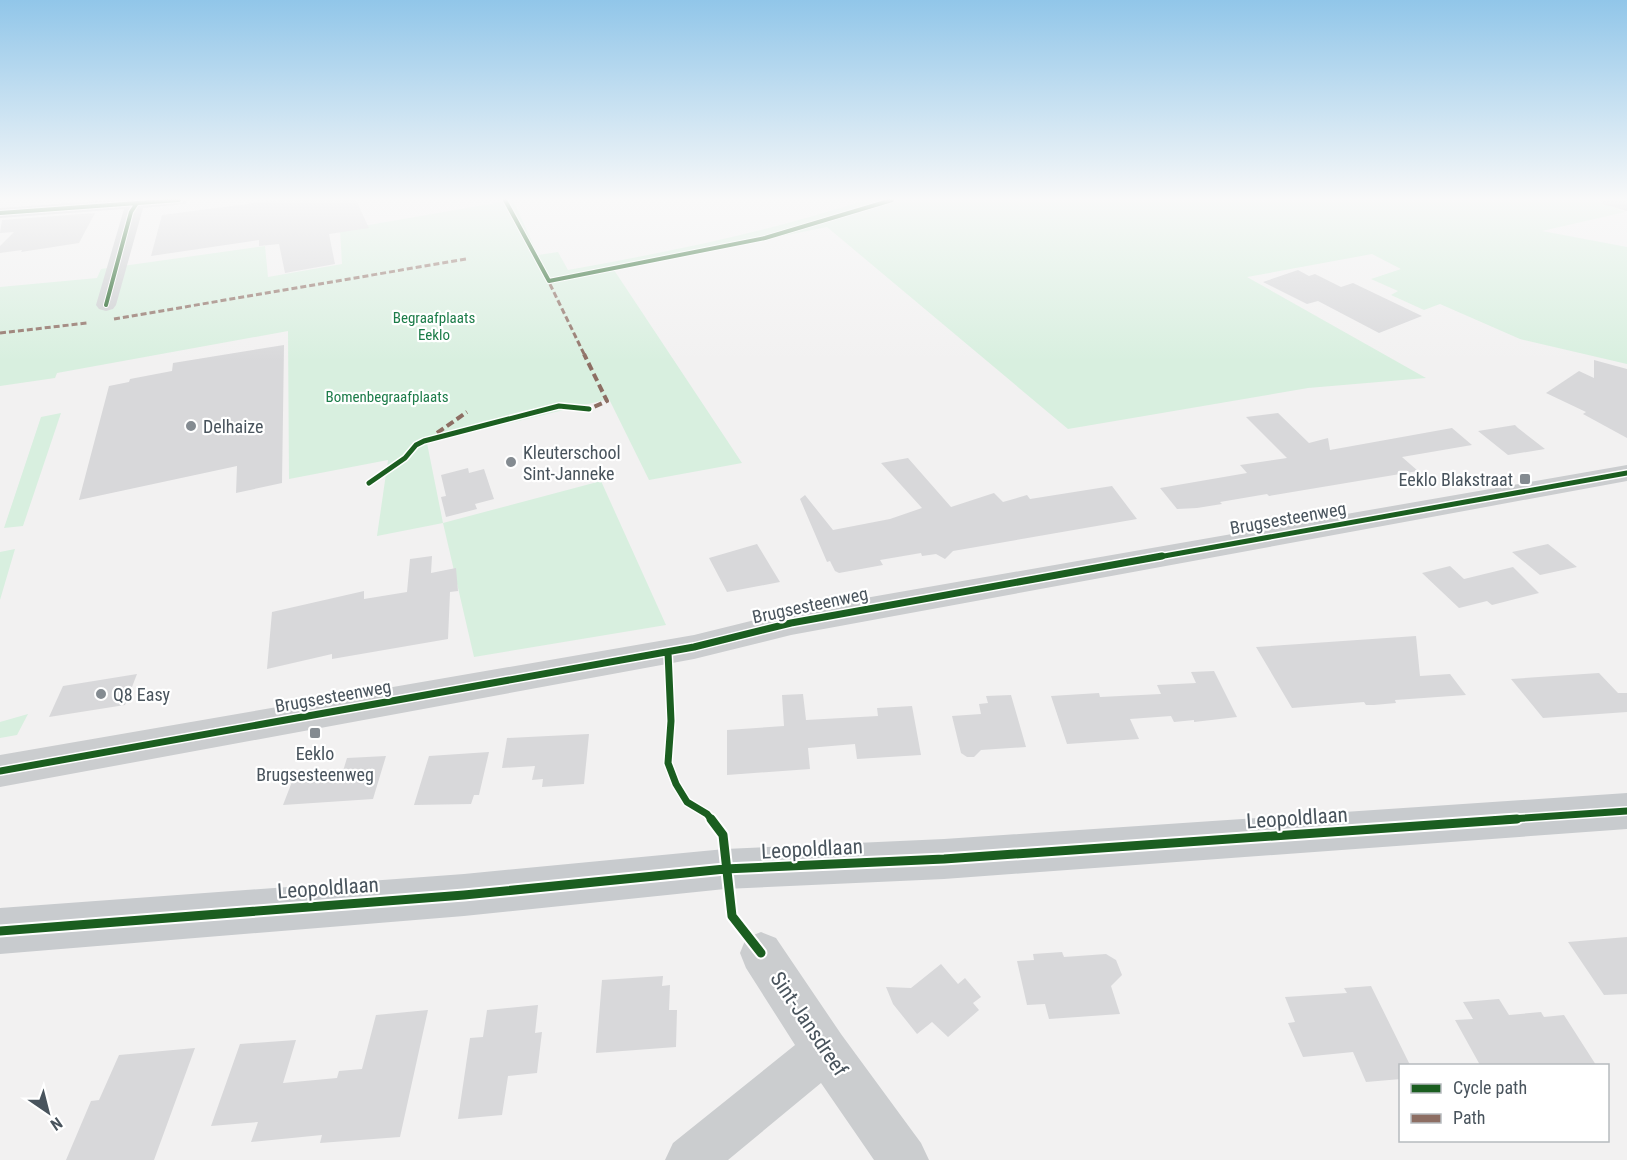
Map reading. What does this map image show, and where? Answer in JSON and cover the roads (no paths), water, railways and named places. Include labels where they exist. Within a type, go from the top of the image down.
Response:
[{"type":"main road","name":"Leopoldlaan","points":[[0,931],[464,895],[724,869],[968,857],[1627,811]]},
{"type":"street","points":[[106,305],[120,254]]},
{"type":"street","name":"Brugsesteenweg","points":[[0,771],[694,647],[791,622],[1627,473]]},
{"type":"street","name":"Sint-Jansdreef","points":[[761,953],[825,1050],[904,1160]]},
{"type":"street","points":[[690,1160],[825,1050]]},
{"type":"place","name":"Delhaize","points":[[191,426]]},
{"type":"place","name":"Kleuterschool Sint-Janneke","points":[[511,462]]},
{"type":"place","name":"Eeklo Blakstraat","points":[[1525,479]]},
{"type":"place","name":"Q8 Easy","points":[[101,694]]},
{"type":"place","name":"Eeklo Brugsesteenweg","points":[[315,733]]},
{"type":"park label","name":"Begraafplaats Eeklo","points":[[434,326]]},
{"type":"park label","name":"Bomenbegraafplaats","points":[[387,397]]}]
